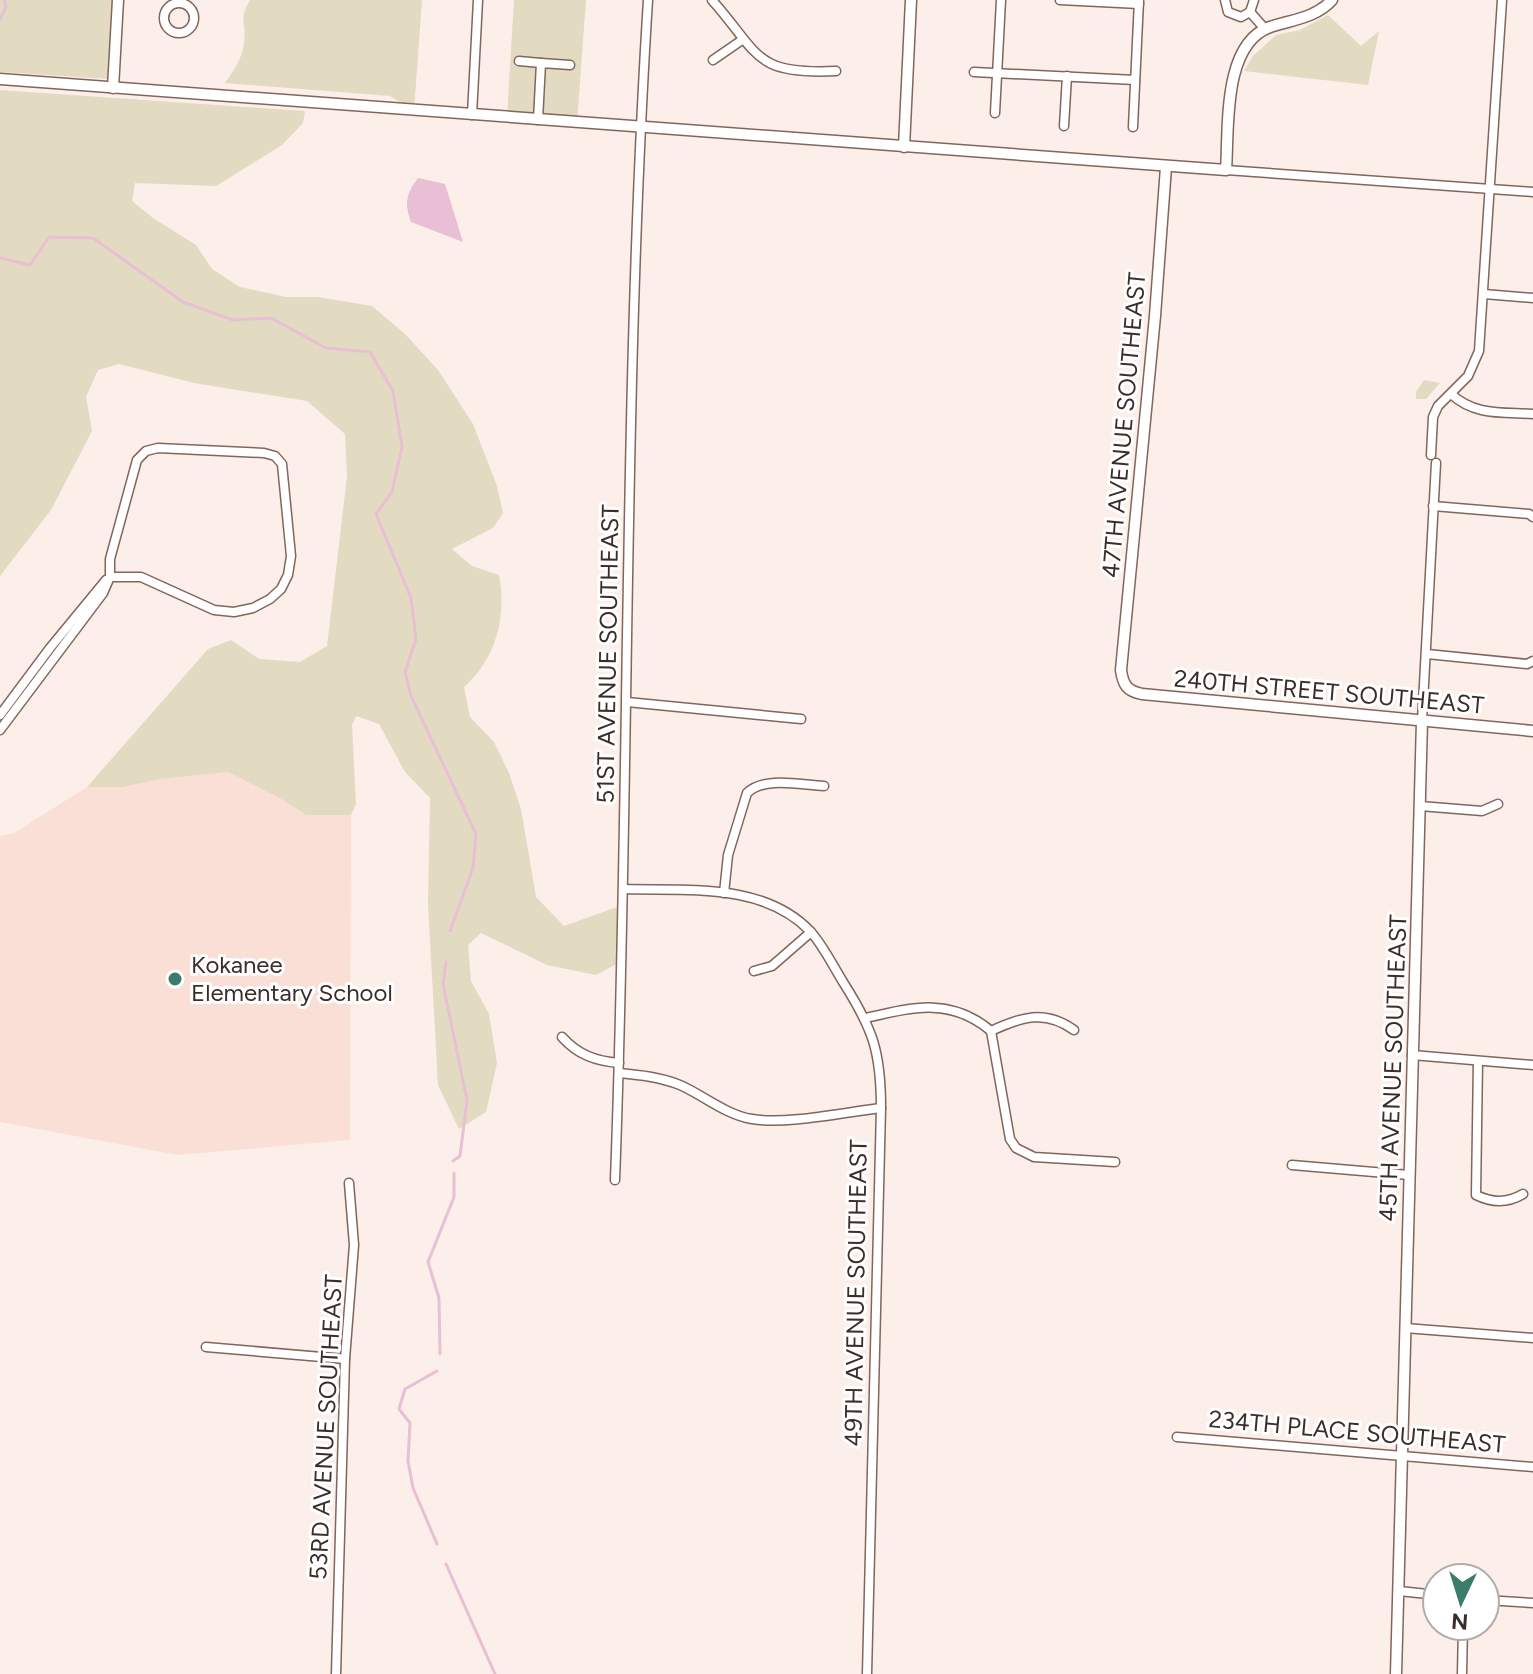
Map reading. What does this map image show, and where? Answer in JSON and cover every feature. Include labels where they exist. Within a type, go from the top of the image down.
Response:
[{"type":"street","points":[[113,88],[118,0]]},
{"type":"street","points":[[472,115],[478,0]]},
{"type":"street","name":"51ST AVENUE SOUTHEAST","points":[[615,1180],[625,889],[640,128],[648,0]]},
{"type":"street","points":[[712,0],[756,56],[778,67],[811,72],[836,71]]},
{"type":"street","points":[[904,147],[911,0]]},
{"type":"street","points":[[995,113],[1001,0]]},
{"type":"street","points":[[1060,0],[1139,2],[1133,127]]},
{"type":"street","points":[[1225,0],[1226,8],[1232,15],[1241,17],[1250,12],[1254,0]]},
{"type":"street","points":[[1226,170],[1233,81],[1236,66],[1247,45],[1265,29],[1313,15],[1332,0]]},
{"type":"street","name":"45TH AVENUE SOUTHEAST","points":[[1396,1674],[1422,721],[1433,506],[1433,417],[1439,404],[1468,376],[1479,351],[1502,0]]},
{"type":"street","points":[[1250,12],[1265,29]]},
{"type":"street","points":[[713,60],[742,40]]},
{"type":"street","points":[[519,61],[570,65]]},
{"type":"street","points":[[538,120],[541,63]]},
{"type":"street","points":[[974,72],[1135,80]]},
{"type":"street","points":[[1064,126],[1067,76]]},
{"type":"street","points":[[0,79],[1533,192]]},
{"type":"street","name":"47TH AVENUE SOUTHEAST","points":[[1125,686],[1121,670],[1166,167]]},
{"type":"street","points":[[1484,294],[1533,298]]},
{"type":"street","points":[[1451,394],[1464,406],[1533,414]]},
{"type":"street","points":[[0,715],[103,593],[110,577],[110,559],[130,483],[137,460],[146,451],[158,448],[264,453],[275,456],[282,464],[291,556],[288,575],[281,589],[270,599],[253,608],[234,612],[214,610],[141,577],[110,577]]},
{"type":"street","points":[[1433,506],[1529,514],[1533,517]]},
{"type":"street","points":[[1427,654],[1530,662]]},
{"type":"street","points":[[1,727],[49,658]]},
{"type":"street","name":"240TH STREET SOUTHEAST","points":[[1125,686],[1131,692],[1142,694],[1533,731]]},
{"type":"street","points":[[627,702],[801,719]]},
{"type":"street","points":[[724,893],[728,855],[747,793],[754,786],[765,783],[824,786]]},
{"type":"street","points":[[1420,806],[1482,811],[1498,804]]},
{"type":"street","points":[[625,889],[724,893],[769,904],[790,915],[811,932],[772,966],[754,971]]},
{"type":"street","name":"49TH AVENUE SOUTHEAST","points":[[811,932],[866,1018],[877,1049],[881,1074],[867,1674]]},
{"type":"street","points":[[866,1018],[912,1007],[937,1007],[974,1017],[991,1031],[1010,1139],[1016,1148],[1034,1157],[1115,1162]]},
{"type":"street","points":[[991,1031],[1018,1018],[1037,1017],[1060,1020],[1074,1030]]},
{"type":"street","points":[[562,1037],[574,1051],[619,1068],[678,1084],[731,1112],[752,1119],[794,1118],[881,1108]]},
{"type":"street","points":[[1412,1055],[1533,1065]]},
{"type":"street","points":[[1478,1061],[1476,1195],[1486,1200],[1511,1201],[1523,1194]]},
{"type":"street","points":[[1292,1165],[1409,1175]]},
{"type":"street","name":"53RD AVENUE SOUTHEAST","points":[[336,1674],[345,1359],[354,1245],[349,1183]]},
{"type":"street","points":[[1405,1328],[1533,1338]]},
{"type":"street","points":[[206,1347],[345,1359]]},
{"type":"street","name":"234TH PLACE SOUTHEAST","points":[[1177,1437],[1533,1467]]},
{"type":"street","points":[[1399,1591],[1421,1593]]},
{"type":"street","points":[[1501,1601],[1533,1603]]},
{"type":"street","points":[[1462,1674],[1463,1642]]},
{"type":"shaded area","points":[[0,0],[113,0],[109,79],[0,72]]},
{"type":"shaded area","points":[[250,0],[422,0],[414,111],[390,96],[225,83],[242,54],[244,17]]},
{"type":"shaded area","points":[[514,0],[586,0],[577,123],[507,118]]},
{"type":"shaded area","points":[[1328,15],[1361,46],[1379,31],[1368,85],[1244,71],[1253,56],[1276,35],[1300,30]]},
{"type":"shaded area","points":[[0,90],[305,111],[303,123],[282,145],[216,186],[135,183],[132,201],[196,245],[212,269],[240,287],[286,297],[318,297],[372,306],[405,334],[438,370],[473,424],[497,486],[503,513],[493,528],[452,549],[472,566],[499,575],[501,590],[500,621],[491,650],[475,676],[464,687],[470,717],[494,742],[509,773],[521,809],[536,897],[564,926],[623,905],[622,961],[596,975],[547,965],[481,933],[468,945],[471,981],[489,1014],[497,1063],[486,1112],[459,1129],[438,1085],[428,904],[430,798],[405,772],[379,724],[356,716],[352,725],[356,804],[351,815],[306,815],[228,772],[161,779],[123,787],[87,787],[208,649],[231,640],[259,659],[300,662],[327,646],[347,476],[345,434],[307,401],[194,383],[119,364],[98,370],[86,397],[92,431],[51,510],[0,576]]},
{"type":"shaded area","points":[[418,178],[445,184],[463,242],[411,222],[407,199]]},
{"type":"shaded area","points":[[1424,380],[1440,383],[1426,399],[1416,399],[1416,392]]},
{"type":"shaded area","name":"Kokanee Elementary School","points":[[228,772],[306,815],[351,815],[350,1140],[178,1155],[0,1122],[0,836],[14,833],[87,787],[123,787],[161,779]]},
{"type":"waterway","points":[[0,19],[6,7],[4,0]]},
{"type":"waterway","points":[[0,258],[30,265],[49,237],[93,238],[183,302],[233,320],[271,318],[326,348],[370,352],[393,391],[402,447],[392,492],[376,514],[411,598],[416,639],[405,672],[411,696],[476,834],[473,868],[450,931]]},
{"type":"waterway","points":[[446,962],[443,984],[467,1100],[460,1156],[453,1161]]},
{"type":"waterway","points":[[440,1354],[439,1298],[428,1262],[454,1197],[454,1173]]},
{"type":"waterway","points":[[437,1371],[405,1389],[399,1409],[410,1423],[408,1461],[413,1488],[437,1544]]},
{"type":"waterway","points":[[446,1564],[495,1674]]},
{"type":"place","name":"Kokanee Elementary School","points":[[175,979]]}]
